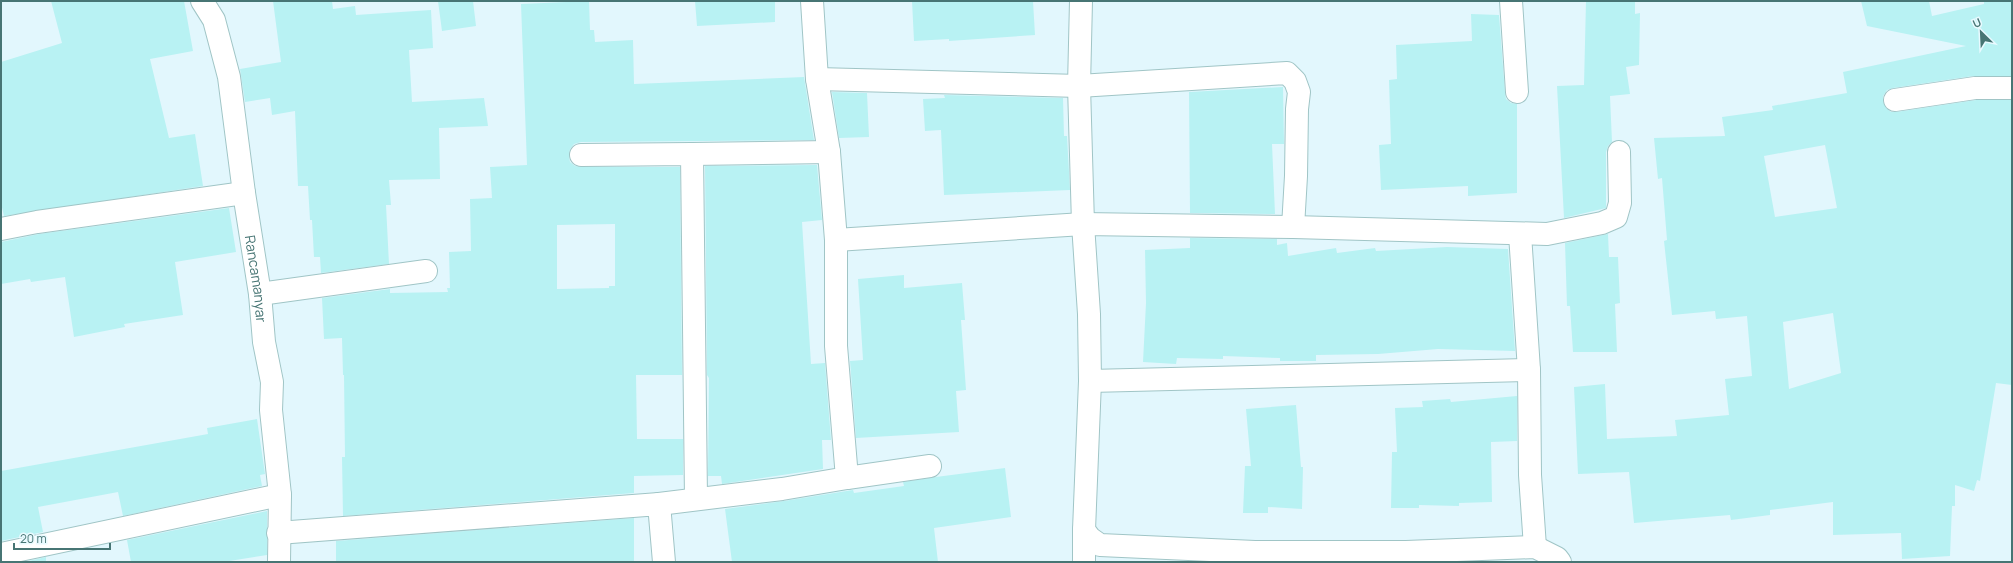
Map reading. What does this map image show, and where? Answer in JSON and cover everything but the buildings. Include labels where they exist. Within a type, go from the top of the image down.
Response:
[{"type":"street","name":"Rancamanyar","points":[[202,1],[214,20],[229,77],[244,193],[260,294],[264,342],[272,382],[271,410],[280,495],[278,533],[279,562]]},
{"type":"street","points":[[812,1],[817,79],[829,152],[836,240],[836,346],[847,478]]},
{"type":"street","points":[[1081,1],[1079,86],[1083,224],[1088,279],[1090,381],[1084,562]]},
{"type":"street","points":[[1511,1],[1517,92]]},
{"type":"street","points":[[817,79],[1079,86],[1287,73],[1295,81],[1299,92],[1297,109],[1296,176],[1293,227]]},
{"type":"street","points":[[1894,100],[1975,88],[2012,88]]},
{"type":"street","points":[[581,155],[829,152]]},
{"type":"street","points":[[836,240],[1083,224],[1293,227],[1547,234],[1602,223],[1616,217],[1620,203],[1619,152]]},
{"type":"street","points":[[692,154],[696,498]]},
{"type":"street","points":[[1,229],[36,222],[244,193]]},
{"type":"street","points":[[1520,234],[1529,370],[1530,474],[1535,547]]},
{"type":"street","points":[[260,294],[426,271]]},
{"type":"street","points":[[1090,381],[1529,370]]},
{"type":"street","points":[[278,533],[659,504],[696,498],[782,489],[930,466]]},
{"type":"street","points":[[1,554],[280,495]]},
{"type":"street","points":[[659,504],[664,562]]},
{"type":"street","points":[[1084,530],[1090,538],[1100,545],[1255,557],[1406,557],[1535,547],[1557,558],[1560,562]]}]
